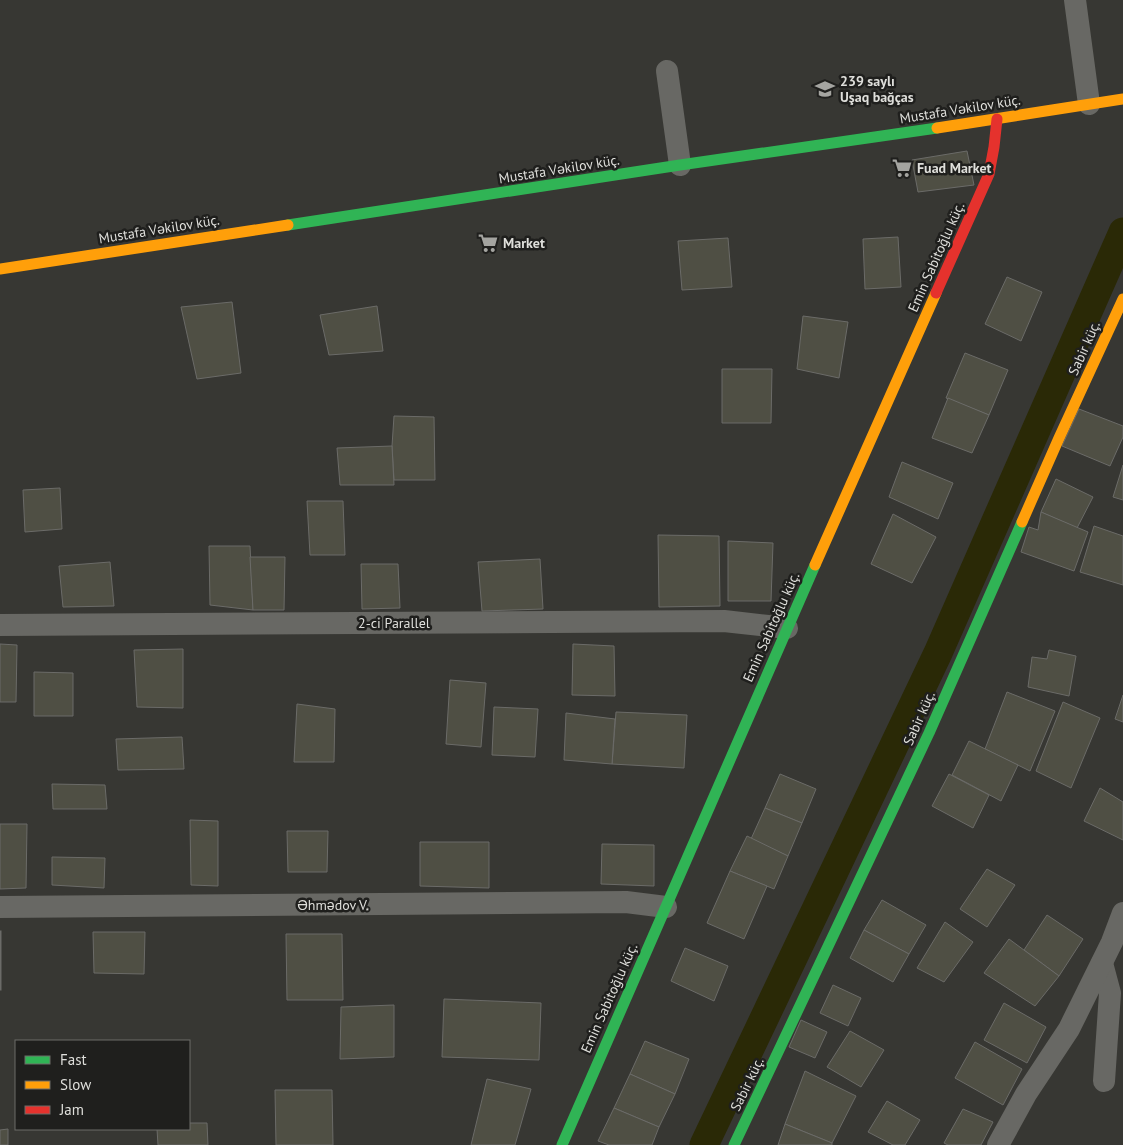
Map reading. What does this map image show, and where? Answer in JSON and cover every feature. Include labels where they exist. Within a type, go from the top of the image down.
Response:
[{"type":"street","points":[[1075,0],[1089,104]]},
{"type":"street","points":[[667,72],[680,166]]},
{"type":"street","name":"Mustafa Vəkilov küç.","points":[[0,269],[996,119],[1123,98]]},
{"type":"street","name":"Emin Sabitoğlu küç.","points":[[562,1145],[787,628],[989,174],[994,152],[996,119]]},
{"type":"street","name":"Sabir küç.","points":[[734,1145],[929,733],[1059,438],[1123,299]]},
{"type":"street","name":"2-ci Parallel","points":[[0,625],[724,621],[787,628]]},
{"type":"street","name":"Əhmədov V.","points":[[0,907],[616,902],[666,907]]},
{"type":"street","points":[[998,1145],[1026,1094],[1069,1029],[1112,942],[1123,913]]},
{"type":"street","points":[[1102,963],[1110,993],[1104,1081]]},
{"type":"building","points":[[967,151],[974,185],[918,192],[912,160]]},
{"type":"building","points":[[898,237],[901,287],[865,289],[863,239]]},
{"type":"building","points":[[728,238],[732,287],[682,290],[678,241]]},
{"type":"building","points":[[1007,277],[1042,292],[1021,341],[985,324]]},
{"type":"building","points":[[232,302],[241,373],[197,379],[181,307]]},
{"type":"building","points":[[377,306],[383,351],[329,355],[320,315]]},
{"type":"building","points":[[803,316],[848,322],[839,378],[797,369]]},
{"type":"building","points":[[965,353],[1008,370],[989,415],[946,398]]},
{"type":"building","points":[[722,369],[772,369],[771,423],[722,423]]},
{"type":"building","points":[[948,398],[989,415],[972,453],[932,438]]},
{"type":"building","points":[[1079,409],[1123,426],[1123,437],[1110,466],[1062,446]]},
{"type":"building","points":[[394,416],[434,417],[435,480],[394,480],[392,446]]},
{"type":"building","points":[[392,446],[394,485],[340,485],[337,448]]},
{"type":"building","points":[[902,462],[953,483],[938,519],[889,497]]},
{"type":"building","points":[[1123,465],[1123,500],[1113,497]]},
{"type":"building","points":[[1056,479],[1093,497],[1077,528],[1041,512]]},
{"type":"building","points":[[60,488],[62,529],[25,532],[23,490]]},
{"type":"building","points":[[307,501],[343,501],[345,555],[310,555]]},
{"type":"building","points":[[1041,512],[1088,532],[1074,571],[1021,552],[1029,527],[1038,530]]},
{"type":"building","points":[[893,514],[936,537],[912,583],[871,564]]},
{"type":"building","points":[[1094,526],[1123,536],[1123,585],[1080,572]]},
{"type":"building","points":[[658,535],[719,536],[720,606],[659,607]]},
{"type":"building","points":[[728,541],[773,543],[771,601],[728,601]]},
{"type":"building","points":[[209,546],[250,546],[253,610],[210,605]]},
{"type":"building","points":[[250,557],[285,557],[284,610],[253,610]]},
{"type":"building","points":[[540,559],[543,609],[482,611],[478,562]]},
{"type":"building","points":[[110,562],[114,606],[63,607],[59,566]]},
{"type":"building","points":[[361,564],[398,564],[400,608],[362,609]]},
{"type":"building","points":[[0,644],[17,645],[16,702],[0,702]]},
{"type":"building","points":[[573,644],[614,646],[615,696],[572,695]]},
{"type":"building","points":[[183,649],[183,708],[137,707],[134,650]]},
{"type":"building","points":[[1049,650],[1076,656],[1069,696],[1028,687],[1032,657],[1047,659]]},
{"type":"building","points":[[34,672],[73,673],[73,716],[34,716]]},
{"type":"building","points":[[450,680],[486,683],[481,747],[446,744]]},
{"type":"building","points":[[1007,692],[1055,711],[1030,771],[985,749]]},
{"type":"building","points":[[1123,695],[1123,722],[1115,719]]},
{"type":"building","points":[[1063,702],[1100,718],[1071,788],[1036,771]]},
{"type":"building","points":[[297,704],[335,709],[334,762],[294,762]]},
{"type":"building","points":[[494,707],[538,709],[535,757],[492,755]]},
{"type":"building","points":[[616,712],[687,715],[684,768],[612,764]]},
{"type":"building","points":[[566,713],[615,719],[612,764],[564,760]]},
{"type":"building","points":[[182,737],[184,769],[118,770],[116,739]]},
{"type":"building","points":[[969,741],[1018,765],[1001,801],[952,775]]},
{"type":"building","points":[[780,774],[816,789],[802,823],[765,808]]},
{"type":"building","points":[[949,774],[989,795],[973,828],[932,806]]},
{"type":"building","points":[[52,784],[105,785],[107,809],[53,809]]},
{"type":"building","points":[[1100,788],[1123,802],[1123,840],[1084,821]]},
{"type":"building","points":[[765,808],[802,823],[788,856],[751,839]]},
{"type":"building","points":[[190,820],[218,821],[218,886],[191,885]]},
{"type":"building","points":[[0,824],[27,824],[26,888],[0,889]]},
{"type":"building","points":[[287,831],[328,831],[327,872],[288,872]]},
{"type":"building","points":[[747,836],[788,856],[774,889],[730,871]]},
{"type":"building","points":[[420,842],[489,842],[489,888],[420,886]]},
{"type":"building","points":[[602,844],[654,845],[654,886],[601,884]]},
{"type":"building","points":[[52,857],[105,858],[104,888],[52,885]]},
{"type":"building","points":[[987,869],[1015,885],[987,927],[960,909]]},
{"type":"building","points":[[730,871],[767,886],[744,939],[707,923]]},
{"type":"building","points":[[882,900],[926,925],[909,954],[864,930]]},
{"type":"building","points":[[1047,915],[1083,939],[1059,976],[1024,950]]},
{"type":"building","points":[[945,922],[973,942],[944,982],[917,968]]},
{"type":"building","points":[[864,930],[909,954],[893,982],[850,958]]},
{"type":"building","points":[[1,931],[1,990],[0,990]]},
{"type":"building","points":[[93,932],[145,932],[144,974],[94,973]]},
{"type":"building","points":[[286,934],[342,934],[343,1000],[287,1000]]},
{"type":"building","points":[[1009,939],[1059,976],[1035,1006],[984,973]]},
{"type":"building","points":[[685,948],[728,966],[714,1001],[671,981]]},
{"type":"building","points":[[833,985],[861,998],[848,1026],[820,1013]]},
{"type":"building","points":[[444,999],[541,1003],[539,1060],[442,1057]]},
{"type":"building","points":[[1004,1003],[1046,1027],[1027,1063],[984,1040]]},
{"type":"building","points":[[394,1005],[394,1057],[340,1059],[341,1007]]},
{"type":"building","points":[[801,1020],[827,1032],[815,1058],[789,1047]]},
{"type":"building","points":[[850,1031],[884,1050],[861,1087],[827,1067]]},
{"type":"building","points":[[645,1041],[689,1059],[675,1094],[630,1074]]},
{"type":"building","points":[[975,1042],[1022,1069],[1003,1105],[955,1078]]},
{"type":"building","points":[[805,1071],[856,1096],[832,1143],[785,1124]]},
{"type":"building","points":[[630,1074],[675,1094],[659,1127],[614,1108]]},
{"type":"building","points":[[487,1079],[531,1089],[515,1145],[471,1145]]},
{"type":"building","points":[[275,1090],[332,1090],[333,1145],[276,1145]]},
{"type":"building","points":[[887,1101],[920,1120],[905,1145],[893,1145],[868,1132]]},
{"type":"building","points":[[614,1108],[659,1127],[652,1145],[609,1145],[598,1141]]},
{"type":"building","points":[[963,1109],[993,1122],[981,1145],[948,1145],[944,1143]]},
{"type":"building","points":[[190,1123],[207,1123],[208,1145],[158,1145],[157,1130],[190,1130]]},
{"type":"building","points":[[785,1124],[832,1143],[832,1145],[778,1145]]},
{"type":"building","points":[[8,1129],[8,1145],[0,1145],[0,1130]]},
{"type":"waterway","points":[[704,1145],[938,653],[1123,232]]},
{"type":"traffic: fast","points":[[288,225],[937,128]]},
{"type":"traffic: fast","points":[[734,1145],[929,733],[1022,522]]},
{"type":"traffic: fast","points":[[562,1145],[815,565]]},
{"type":"traffic: slow","points":[[937,128],[1123,99]]},
{"type":"traffic: slow","points":[[0,269],[288,225]]},
{"type":"traffic: slow","points":[[815,565],[936,293]]},
{"type":"traffic: slow","points":[[1022,522],[1123,299]]},
{"type":"traffic: jam","points":[[936,293],[989,174],[997,119]]},
{"type":"place","name":"239 saylı Uşaq bağças","points":[[825,89]]},
{"type":"place","name":"Fuad Market","points":[[902,168]]},
{"type":"place","name":"Market","points":[[488,243]]}]
